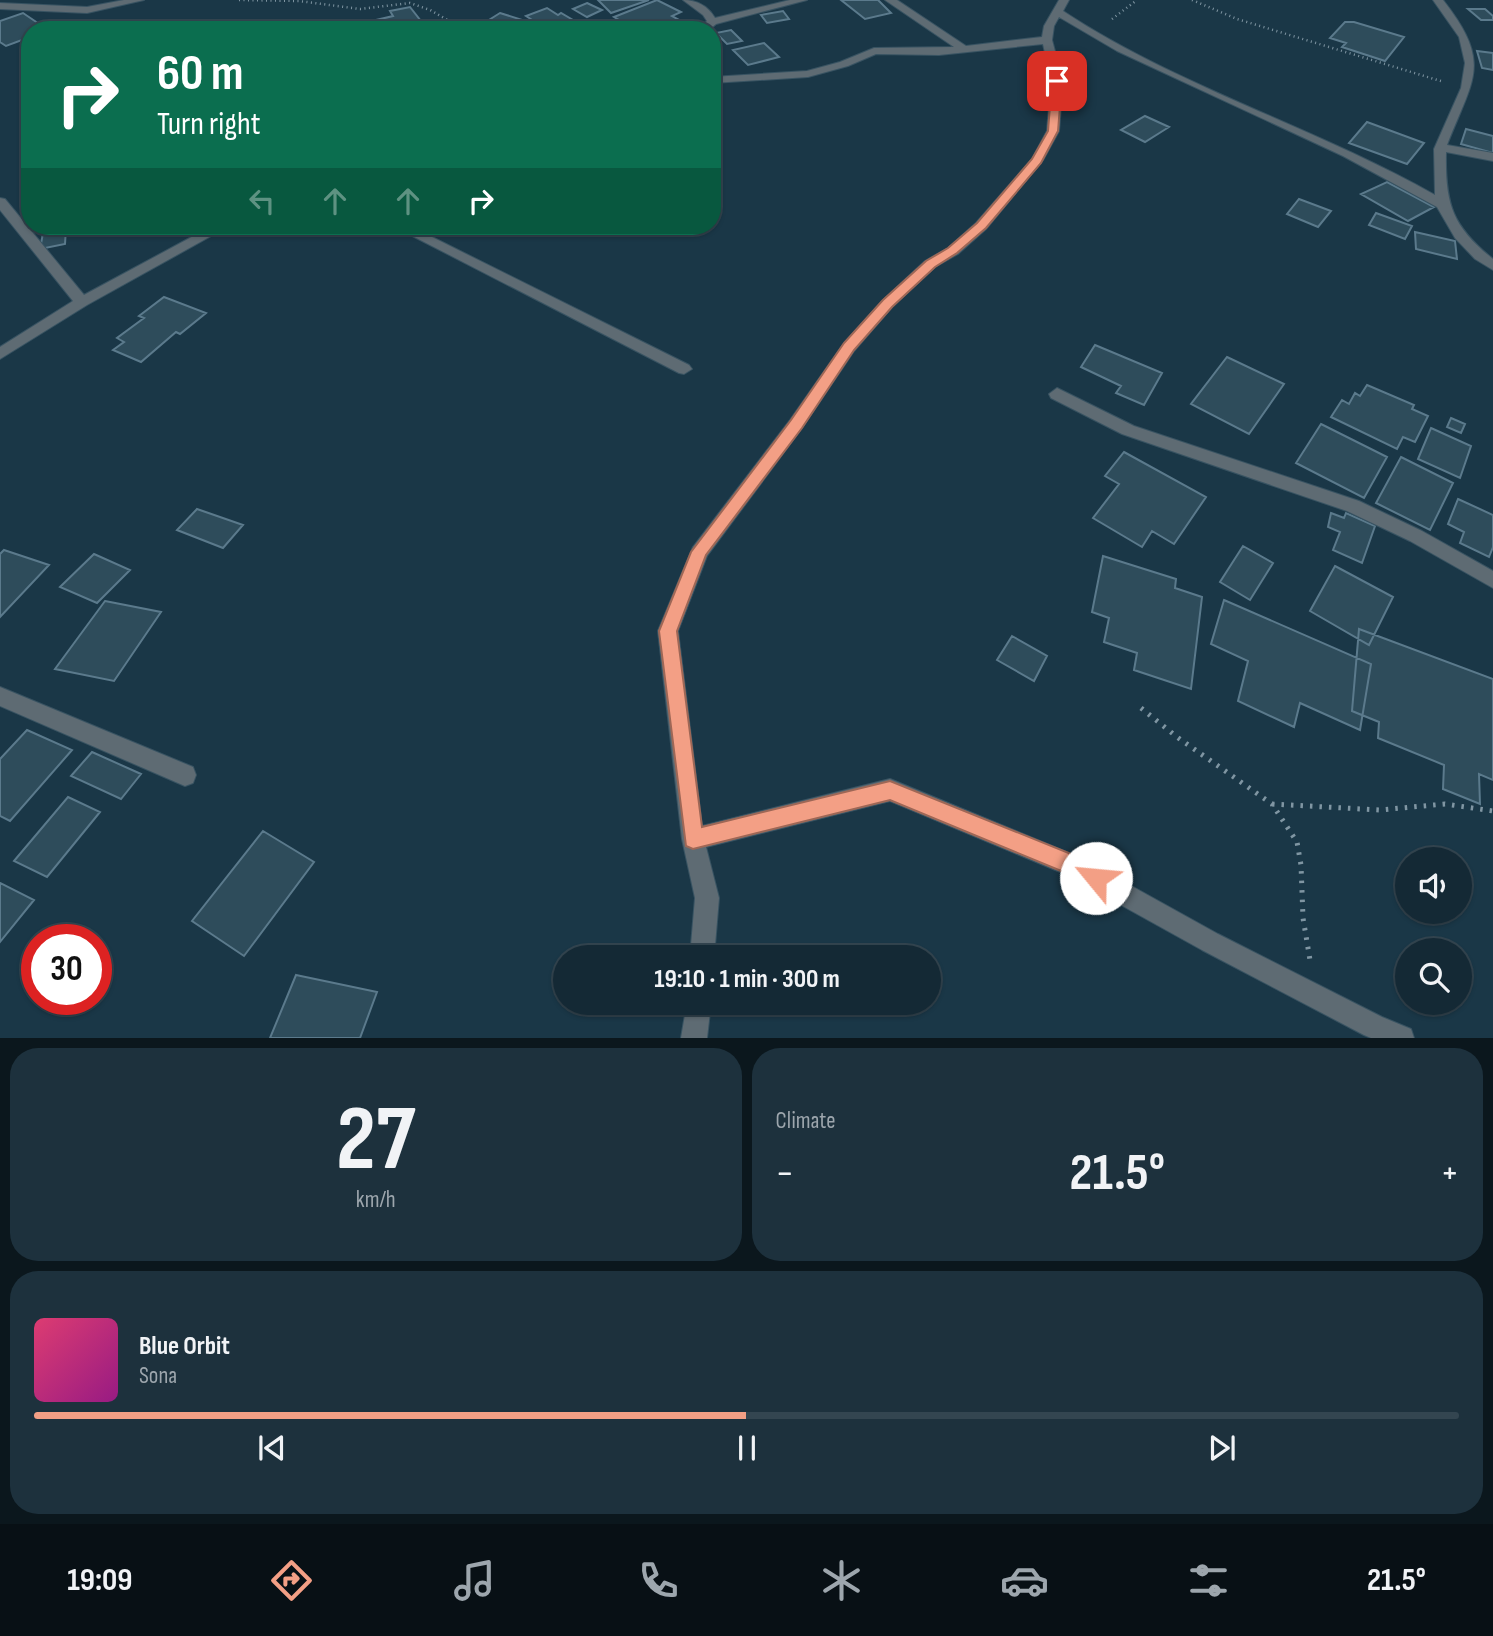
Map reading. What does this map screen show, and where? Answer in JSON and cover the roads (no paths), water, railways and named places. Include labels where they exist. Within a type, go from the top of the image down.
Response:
[{"type":"street","points":[[0,4],[7,0]]},
{"type":"street","points":[[0,4],[87,10],[139,0]]},
{"type":"street","points":[[688,0],[706,13],[711,21]]},
{"type":"street","points":[[716,21],[802,0]]},
{"type":"street","points":[[890,0],[964,49]]},
{"type":"street","points":[[1437,0],[1469,47],[1471,68],[1467,90],[1441,148],[1441,204],[1454,232],[1493,266]]},
{"type":"street","points":[[703,945],[707,898],[693,839],[668,631],[699,552],[796,424],[849,347],[887,303],[930,264],[953,251],[981,226],[1037,160],[1053,131],[1057,81],[1047,40],[1049,26],[1061,6],[1081,28],[1141,60],[1338,150],[1441,204]]},
{"type":"street","points":[[721,79],[808,74],[844,64],[874,51],[964,49],[1047,40]]},
{"type":"street","points":[[1441,148],[1493,157]]},
{"type":"street","points":[[0,202],[21,228]]},
{"type":"street","points":[[27,235],[82,302]]},
{"type":"street","points":[[0,354],[82,302],[205,235]]},
{"type":"street","points":[[418,235],[684,369]]},
{"type":"street","points":[[1057,394],[1128,430],[1353,506],[1416,536],[1493,580]]},
{"type":"street","points":[[0,696],[185,775]]},
{"type":"street","points":[[693,839],[890,790],[1073,866],[1317,998],[1402,1038]]},
{"type":"street","points":[[694,1038],[697,1015]]}]
